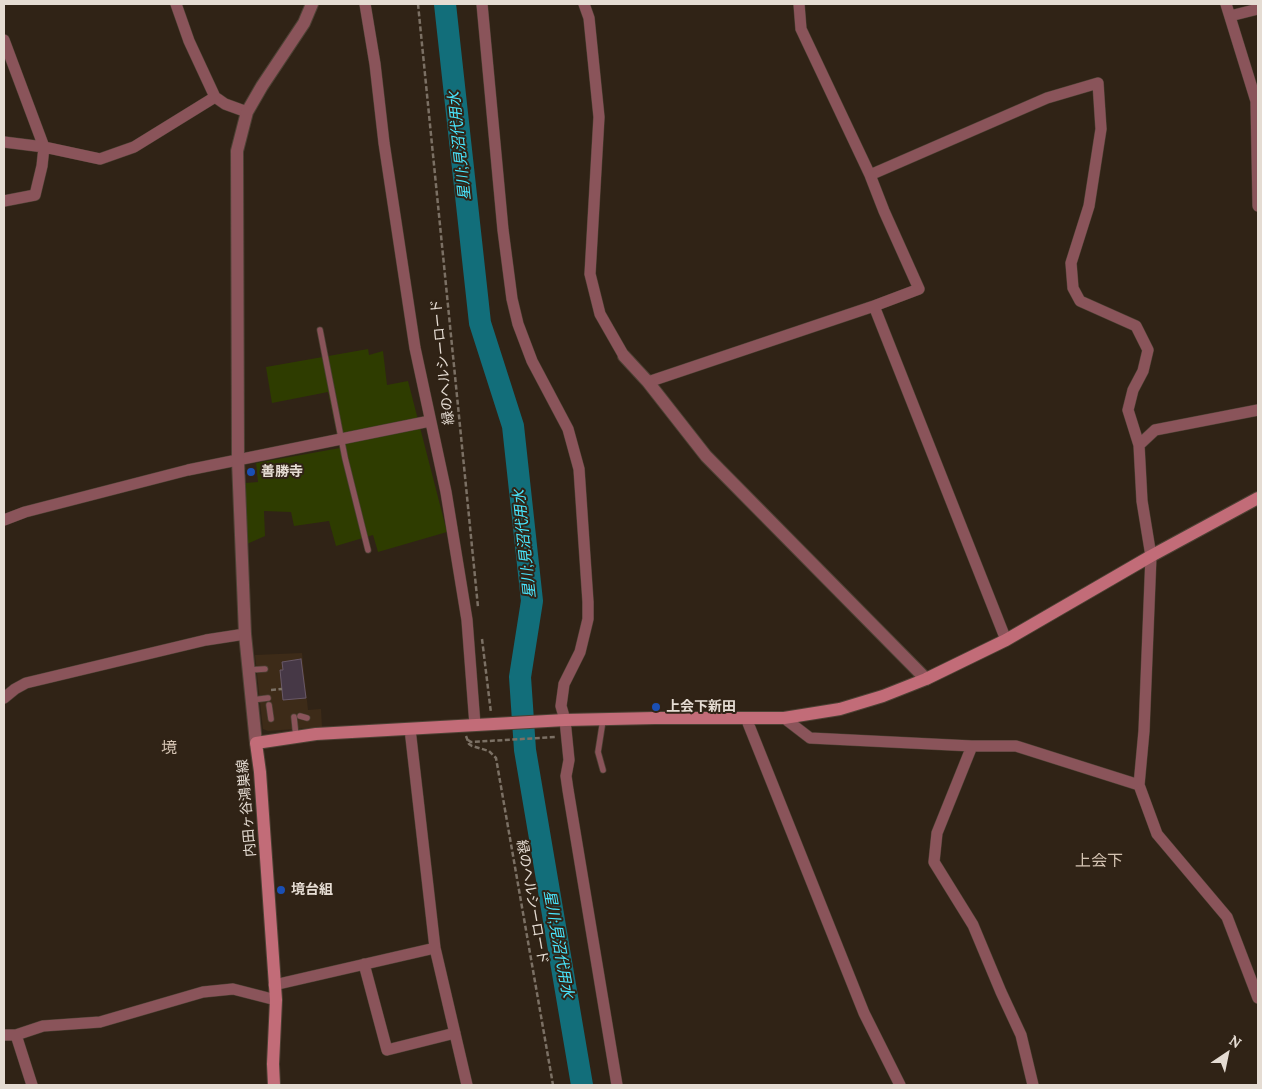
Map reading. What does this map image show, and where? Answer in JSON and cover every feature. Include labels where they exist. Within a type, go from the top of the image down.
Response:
[{"type":"main road","name":"内田ヶ谷鴻巣線","points":[[274,1085],[276,1000],[260,772],[256,743],[316,734],[475,725],[496,720],[784,718],[840,708],[883,696],[926,679],[1006,640],[1151,556],[1258,498]]},
{"type":"street","points":[[176,4],[189,41],[216,97],[225,104],[247,112]]},
{"type":"street","points":[[256,743],[245,634],[238,461],[237,151],[247,112],[304,23],[312,4]]},
{"type":"street","points":[[365,4],[415,348],[446,492],[467,620],[475,725]]},
{"type":"street","points":[[482,4],[503,230],[512,299],[518,324],[532,361],[568,429],[580,469],[588,619],[580,652],[564,684],[561,706],[565,720],[569,760],[566,776],[568,790],[617,1085]]},
{"type":"street","points":[[584,4],[589,18],[599,116],[590,274],[600,314],[624,356],[648,382],[706,456],[926,679]]},
{"type":"street","points":[[648,382],[919,289],[870,175],[801,29],[799,4]]},
{"type":"street","points":[[1226,4],[1256,101],[1258,206]]},
{"type":"street","points":[[1230,16],[1258,9]]},
{"type":"street","points":[[4,40],[44,147],[35,196],[4,201]]},
{"type":"street","points":[[870,175],[1047,98],[1098,82],[1101,129],[1089,206],[1071,262],[1073,288],[1080,301],[1136,326],[1148,350],[1143,371],[1133,390],[1128,410],[1139,445],[1142,501],[1151,556],[1144,730],[1139,785],[1158,834],[1227,917],[1258,998]]},
{"type":"street","points":[[4,142],[44,147],[100,159],[134,148],[216,97]]},
{"type":"street","points":[[874,306],[1006,640]]},
{"type":"street","points":[[1139,445],[1155,430],[1258,410]]},
{"type":"street","points":[[4,520],[25,512],[160,477],[430,421]]},
{"type":"street","points":[[4,698],[15,688],[26,683],[206,640],[245,634]]},
{"type":"street","points":[[746,718],[864,1013],[900,1085]]},
{"type":"street","points":[[784,718],[810,738],[972,746],[1016,746],[1139,785]]},
{"type":"street","points":[[410,729],[435,948],[466,1085]]},
{"type":"street","points":[[972,746],[937,833],[934,862],[973,925],[1021,1035],[1033,1085]]},
{"type":"street","points":[[274,985],[435,948]]},
{"type":"street","points":[[364,964],[387,1050],[455,1033]]},
{"type":"street","points":[[30,1085],[10,1035],[43,1026],[100,1022],[203,992],[233,989],[276,1000]]},
{"type":"lane","points":[[320,330],[341,440],[368,550]]},
{"type":"lane","points":[[249,670],[264,669]]},
{"type":"lane","points":[[252,700],[268,701],[270,719]]},
{"type":"lane","points":[[296,737],[297,716],[307,718]]},
{"type":"lane","points":[[603,720],[598,752],[604,770]]},
{"type":"path","name":"緑のヘルシーロード","points":[[418,4],[479,614]]},
{"type":"path","points":[[481,632],[496,720]]},
{"type":"path","name":"緑のヘルシーロード","points":[[554,1085],[496,758],[489,751],[472,746],[468,740],[471,742],[555,737]]},
{"type":"shaded area","points":[[302,653],[308,710],[321,709],[322,727],[268,731],[263,729],[255,655]]},
{"type":"green space","points":[[368,349],[369,355],[383,351],[387,385],[408,381],[447,532],[378,552],[373,535],[336,546],[329,521],[294,526],[291,512],[264,511],[265,536],[247,544],[245,483],[258,482],[256,463],[340,448],[328,392],[272,403],[266,367]]},
{"type":"building","points":[[301,659],[306,698],[283,700],[280,670],[283,670],[282,662]]},
{"type":"waterway","name":"星川;見沼代用水","points":[[445,4],[480,323],[513,426],[532,601],[520,677],[525,750],[582,1085]]},
{"type":"place","name":"善勝寺","points":[[251,472]]},
{"type":"place","name":"上会下新田","points":[[656,707]]},
{"type":"place","name":"境台組","points":[[281,890]]},
{"type":"district","name":"境","points":[[169,748]]},
{"type":"district","name":"上会下","points":[[1099,861]]}]
